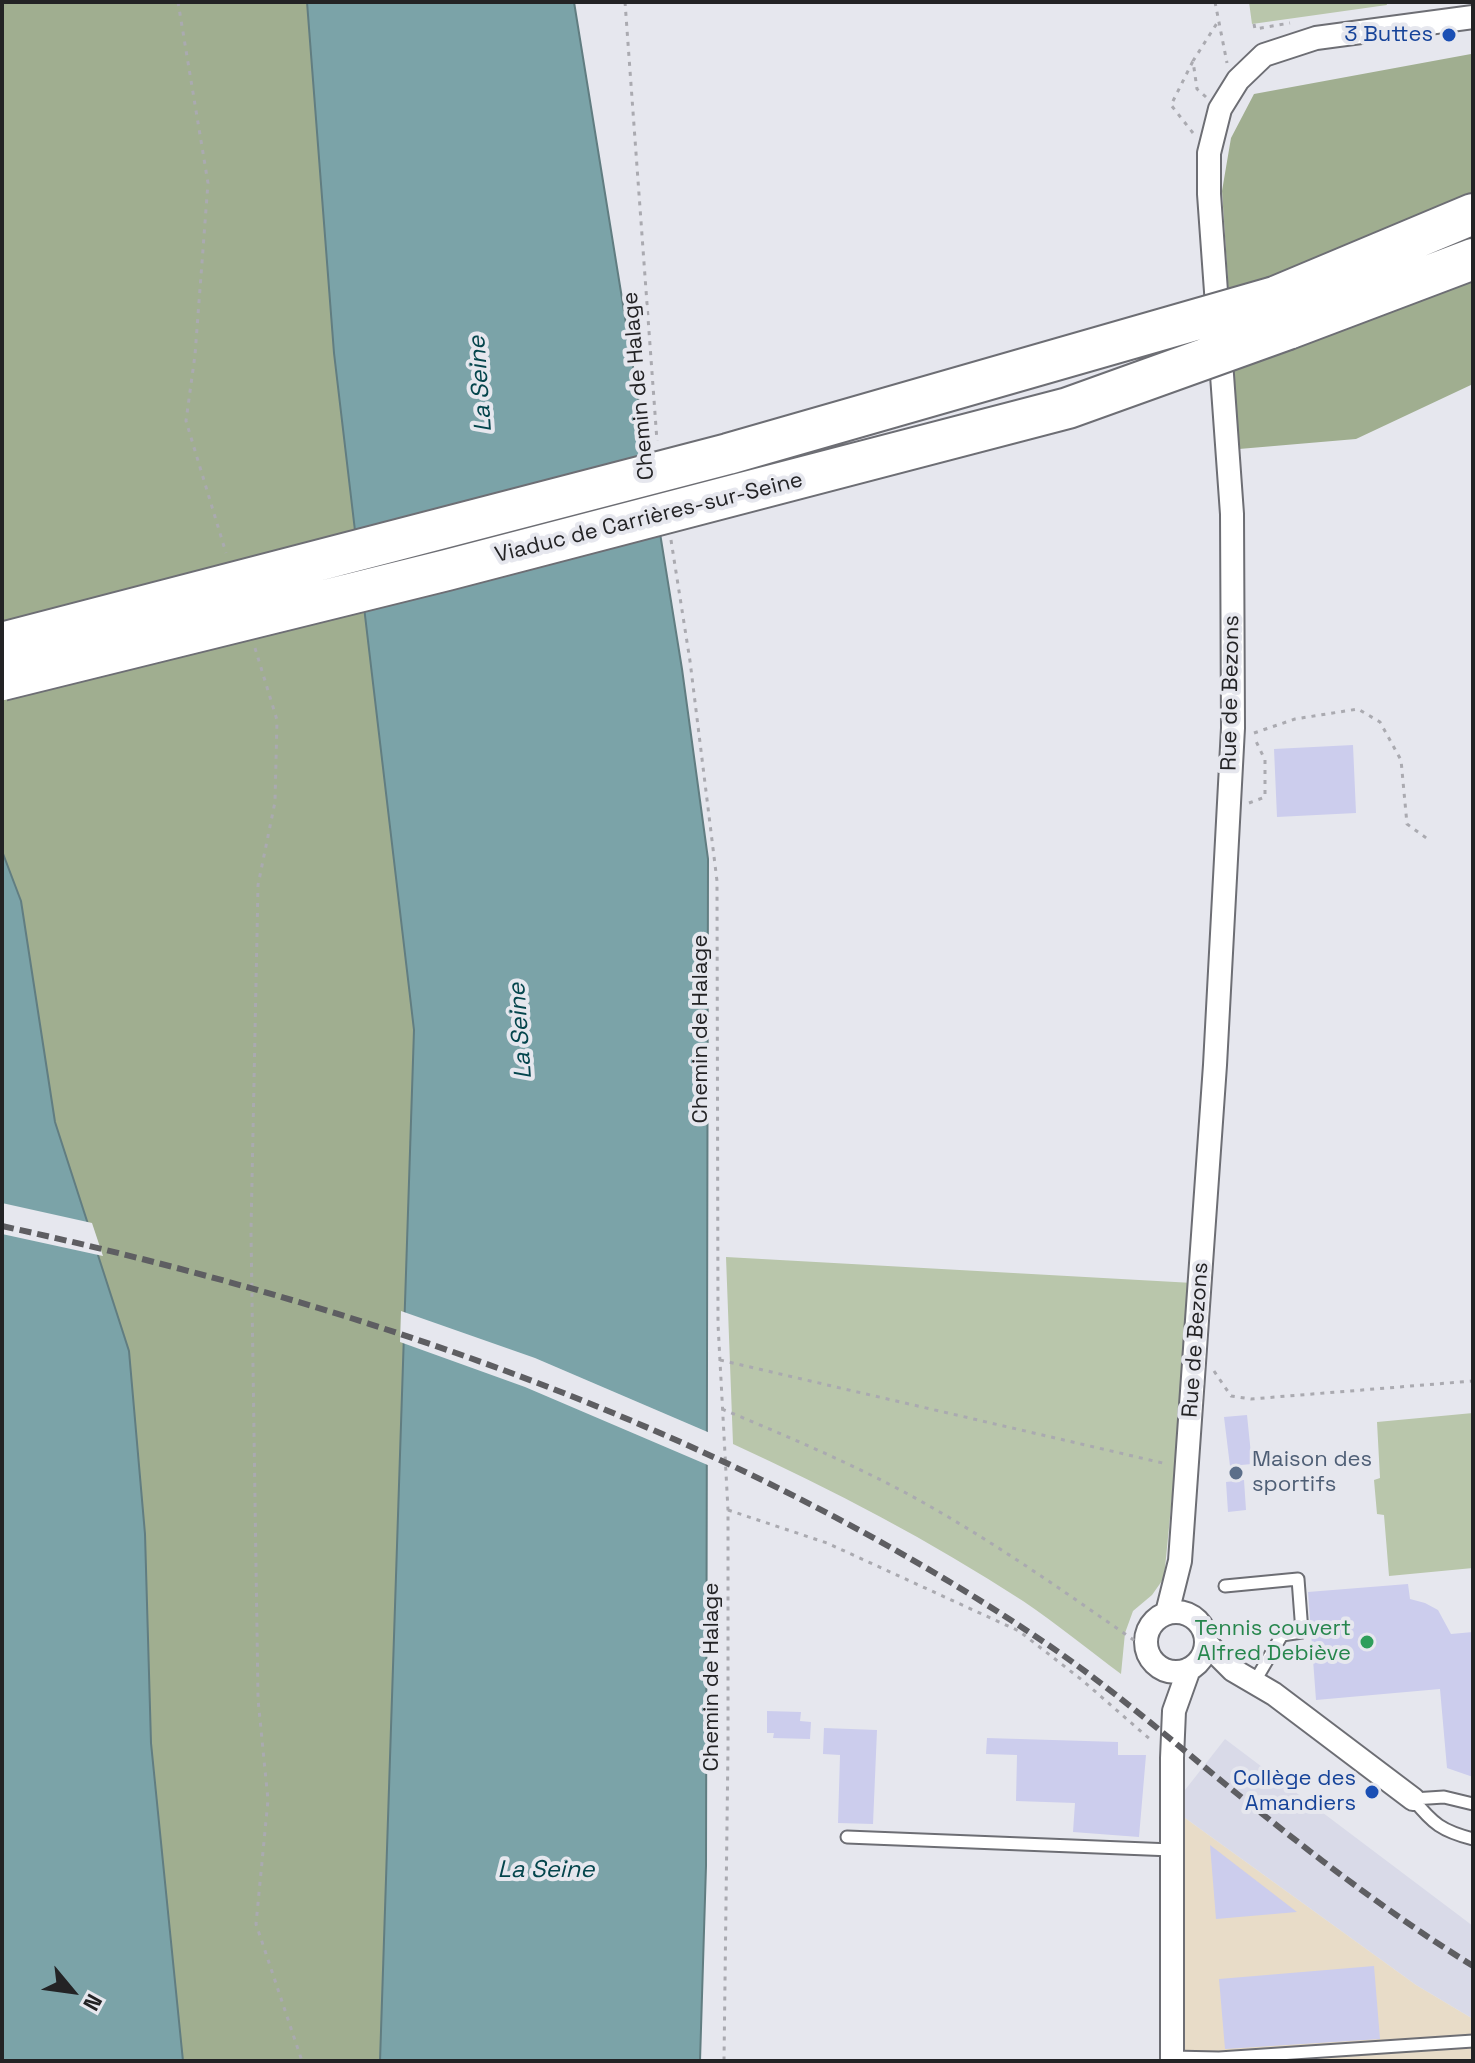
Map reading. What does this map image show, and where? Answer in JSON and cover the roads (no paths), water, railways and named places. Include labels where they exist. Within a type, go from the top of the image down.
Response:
[{"type":"highway","points":[[1282,313],[1473,214]]},
{"type":"highway","points":[[1282,313],[1473,259]]},
{"type":"highway","name":"Viaduc de Carrières-sur-Seine","points":[[2,643],[1282,313]]},
{"type":"highway","name":"Viaduc de Carrières-sur-Seine","points":[[2,680],[508,554],[1068,408],[1282,313]]},
{"type":"street","name":"Rue de Bezons","points":[[1153,1658],[1148,1632],[1152,1624],[1167,1613],[1180,1561],[1215,1065],[1233,728],[1232,514],[1209,194],[1209,153],[1226,100],[1238,80],[1264,55],[1316,38],[1473,17]]},
{"type":"street","name":"Rue de Bezons","points":[[1180,1561],[1191,1616],[1202,1627],[1197,1658]]},
{"type":"street","points":[[1167,1613],[1191,1616]]},
{"type":"street","points":[[1153,1658],[1173,1671],[1197,1658],[1255,1681],[1413,1799]]},
{"type":"street","points":[[1153,1658],[1174,1711]]},
{"type":"street","points":[[1172,2059],[1174,1711],[1197,1658]]},
{"type":"lane","points":[[1225,1586],[1298,1579],[1302,1632],[1282,1635],[1255,1681]]},
{"type":"lane","points":[[1413,1799],[1444,1797],[1473,1804]]},
{"type":"lane","points":[[1413,1799],[1433,1823],[1450,1833],[1473,1839]]},
{"type":"lane","points":[[847,1837],[1172,1850]]},
{"type":"lane","points":[[1172,2059],[1473,2041]]},
{"type":"water","name":"La Seine","points":[[307,2],[574,2],[682,669],[708,859],[706,1866],[700,2061],[380,2061],[414,1030],[334,353]]},
{"type":"water","points":[[2,851],[21,901],[55,1122],[129,1351],[145,1534],[151,1743],[183,2061],[2,2061]]},
{"type":"railway","points":[[2,1226],[272,1294],[405,1335],[536,1382],[665,1435],[791,1494],[914,1561],[1032,1634],[1133,1708],[1319,1858],[1410,1925],[1473,1966]]},
{"type":"place","name":"3 Buttes","points":[[1449,35]]},
{"type":"place","name":"Maison des sportifs","points":[[1236,1473]]},
{"type":"place","name":"Tennis couvert Alfred Debiève","points":[[1367,1642]]},
{"type":"place","name":"Collège des Amandiers","points":[[1372,1792]]}]
